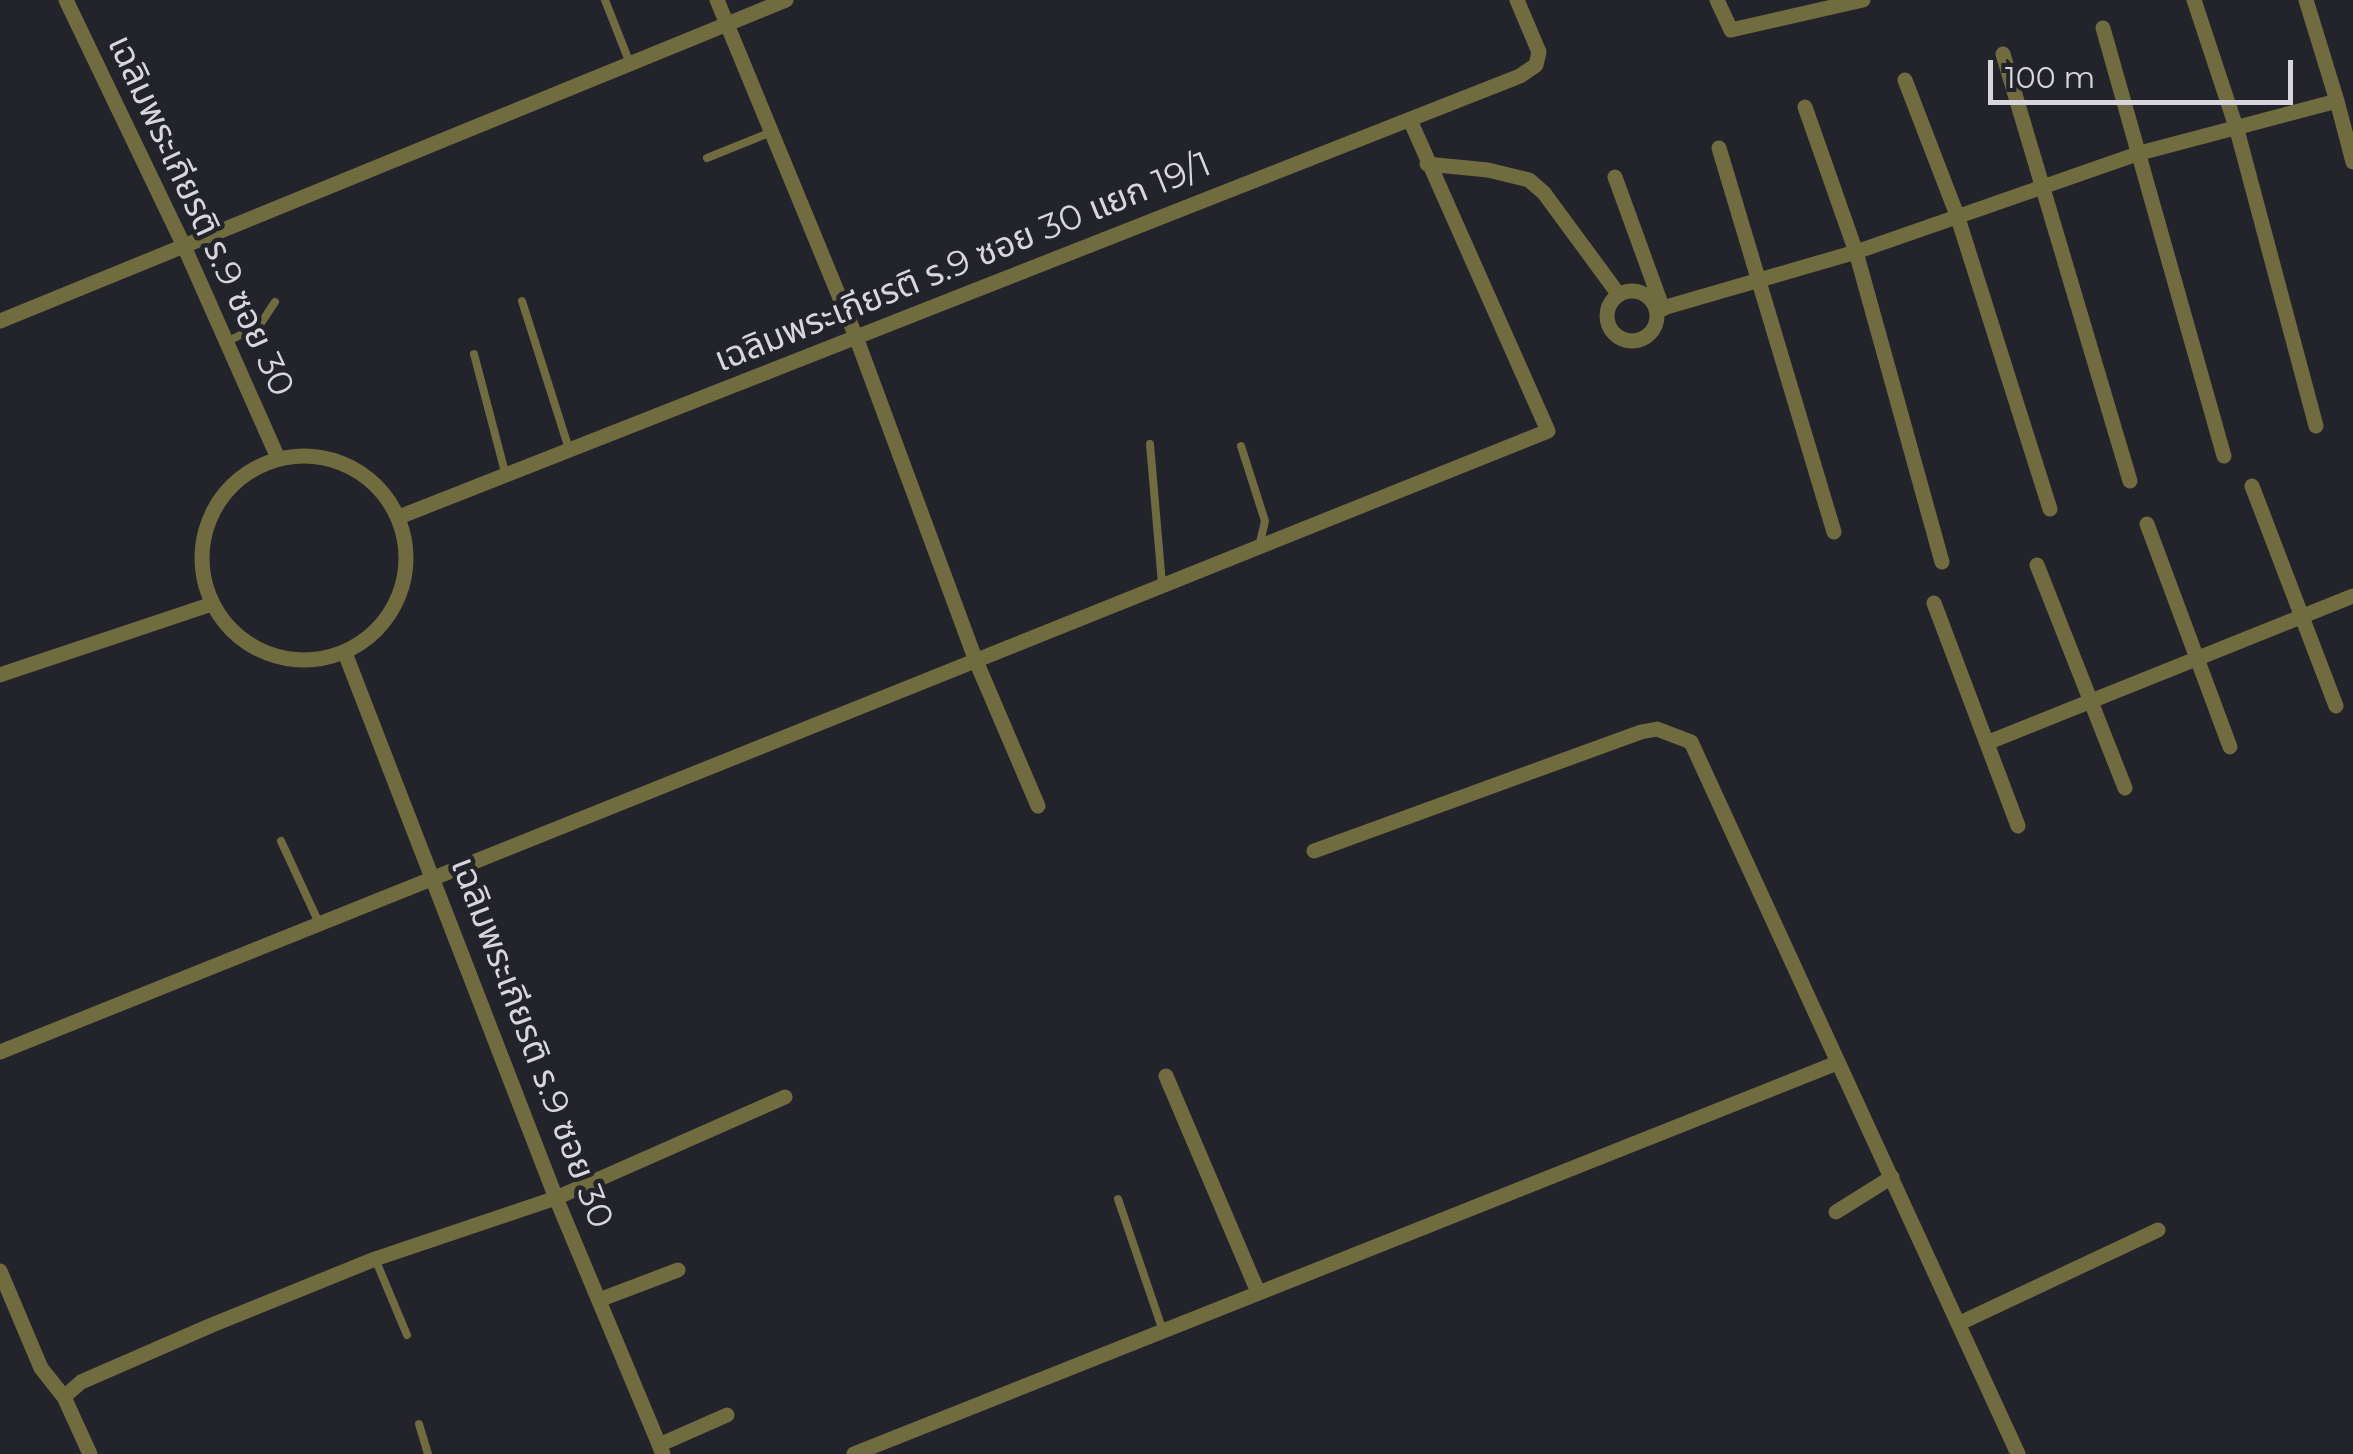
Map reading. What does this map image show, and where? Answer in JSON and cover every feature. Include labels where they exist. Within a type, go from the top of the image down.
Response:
[{"type":"street","name":"เฉลิมพระเกียรติ ร.9 ซอย 30","points":[[66,0],[183,244],[278,458]]},
{"type":"street","points":[[717,0],[856,337],[976,662],[1038,806]]},
{"type":"street","points":[[0,321],[786,0]]},
{"type":"street","name":"เฉลิมพระเกียรติ ร.9 ซอย 30 แยก 19/1","points":[[398,517],[1520,76],[1536,65],[1539,52],[1518,0]]},
{"type":"street","points":[[1717,0],[1731,30],[1863,0]]},
{"type":"street","points":[[2194,0],[2237,130],[2316,426]]},
{"type":"street","points":[[2306,0],[2353,162]]},
{"type":"street","points":[[2103,28],[2224,456]]},
{"type":"street","points":[[2003,54],[2130,481]]},
{"type":"street","points":[[1905,80],[1956,215],[2050,509]]},
{"type":"street","points":[[1659,309],[1856,252],[2140,153],[2337,101]]},
{"type":"street","points":[[1805,108],[1856,252],[1942,562]]},
{"type":"street","points":[[0,1052],[1258,551],[1548,431],[1426,164],[1410,120]]},
{"type":"street","points":[[1719,148],[1834,532]]},
{"type":"street","points":[[1426,164],[1488,170],[1529,180],[1544,193],[1619,295]]},
{"type":"street","points":[[1615,177],[1659,309],[1654,326],[1644,338],[1619,337],[1607,316],[1619,295]]},
{"type":"street","points":[[1619,295],[1641,293],[1659,309]]},
{"type":"street","points":[[306,455],[335,460],[372,483],[398,517],[407,549],[399,596],[372,636],[345,653],[315,661],[284,659],[255,648],[230,629],[212,604],[202,575],[202,544],[210,515],[227,490],[250,470],[278,458],[306,455]]},
{"type":"street","points":[[2252,486],[2336,706]]},
{"type":"street","points":[[2147,524],[2230,747]]},
{"type":"street","points":[[2037,564],[2125,788]]},
{"type":"street","points":[[1990,742],[2353,596]]},
{"type":"street","points":[[1934,603],[1990,742],[2018,826]]},
{"type":"street","points":[[0,675],[212,604]]},
{"type":"street","name":"เฉลิมพระเกียรติ ร.9 ซอย 30","points":[[345,653],[556,1198],[661,1450]]},
{"type":"street","points":[[1314,851],[1641,732],[1672,733],[1691,742],[2018,1454]]},
{"type":"street","points":[[854,1454],[1838,1063]]},
{"type":"street","points":[[1166,1076],[1258,1292]]},
{"type":"street","points":[[64,1397],[97,1375],[375,1259],[556,1198],[785,1097]]},
{"type":"street","points":[[1836,1212],[1892,1176]]},
{"type":"street","points":[[1960,1322],[2158,1230]]},
{"type":"street","points":[[599,1300],[678,1270]]},
{"type":"street","points":[[0,1272],[41,1368],[64,1397],[90,1454]]},
{"type":"street","points":[[661,1450],[727,1415]]},
{"type":"lane","points":[[605,0],[631,66]]},
{"type":"lane","points":[[708,158],[769,132]]},
{"type":"lane","points":[[522,301],[570,452]]},
{"type":"lane","points":[[226,342],[258,326],[275,302]]},
{"type":"lane","points":[[474,354],[506,476]]},
{"type":"lane","points":[[1150,444],[1162,588]]},
{"type":"lane","points":[[1240,446],[1266,521],[1258,551]]},
{"type":"lane","points":[[281,841],[319,922]]},
{"type":"lane","points":[[1118,1200],[1163,1330]]},
{"type":"lane","points":[[375,1259],[407,1335]]},
{"type":"lane","points":[[419,1424],[428,1454]]}]
